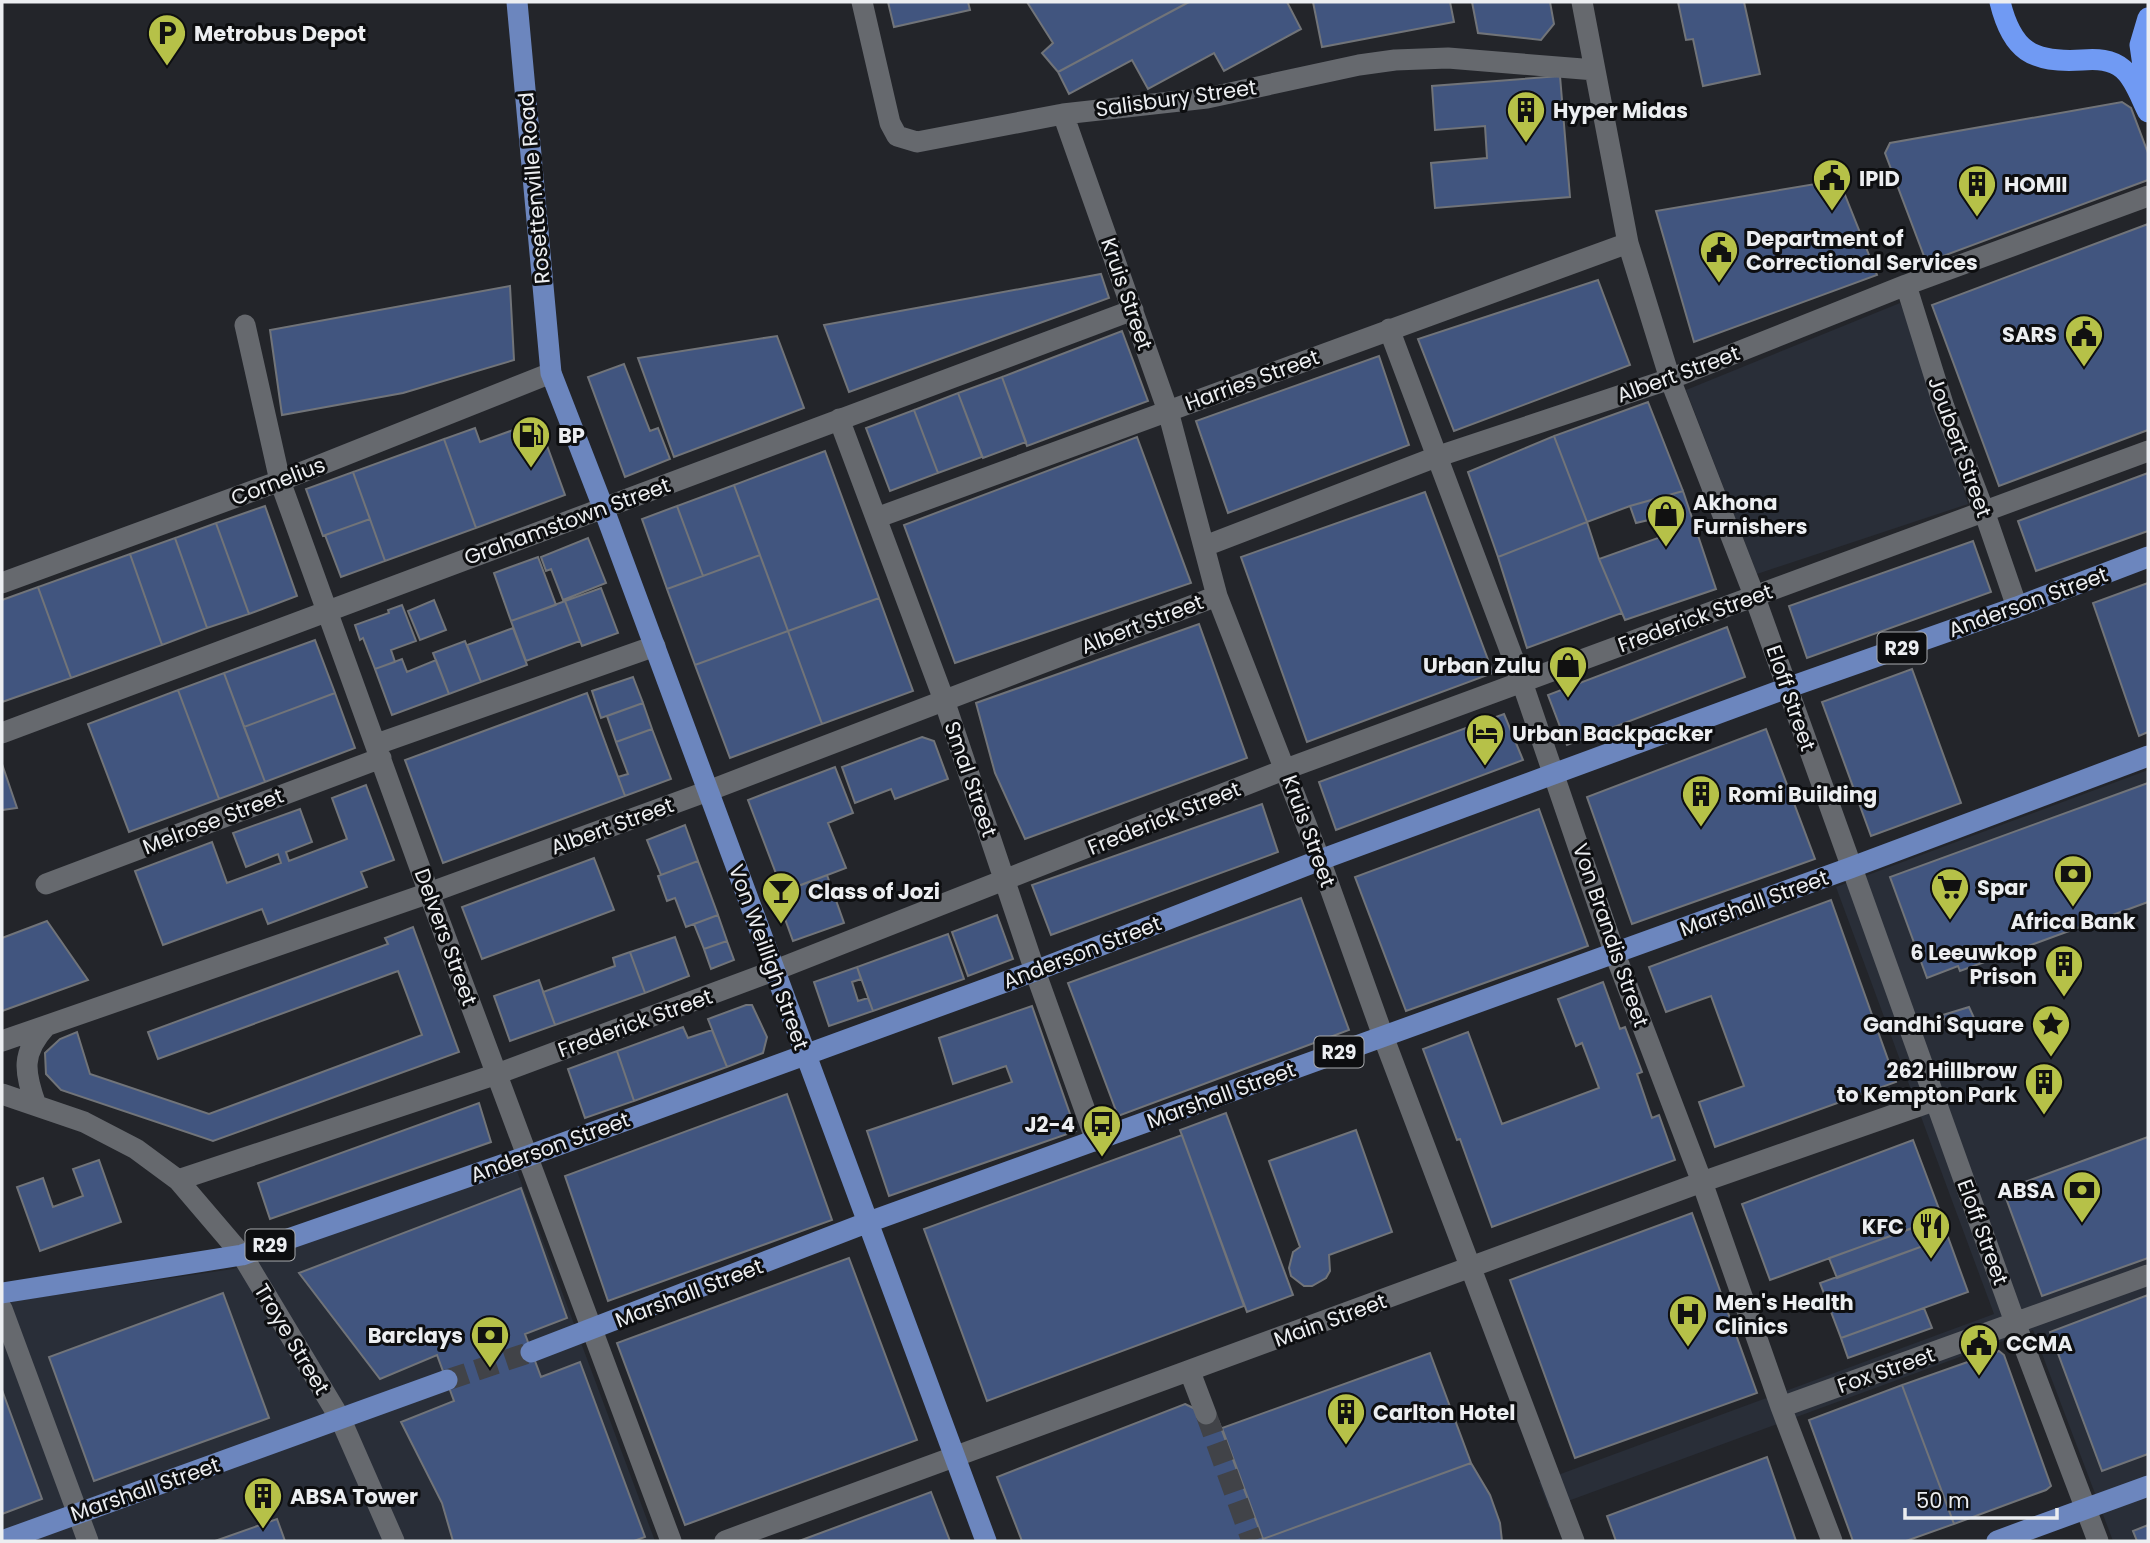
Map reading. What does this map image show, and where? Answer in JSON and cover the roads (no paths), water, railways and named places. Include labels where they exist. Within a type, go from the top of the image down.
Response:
[{"type":"highway","points":[[2000,2],[2008,29],[2024,50],[2050,61],[2109,61],[2128,75],[2148,111]]},
{"type":"highway","points":[[2148,18],[2140,45],[2148,100]]},
{"type":"main road","name":"Rosettenville Road","points":[[517,2],[551,373]]},
{"type":"main road","name":"Von Weilligh Street","points":[[551,373],[655,646],[866,1223],[986,1541]]},
{"type":"main road","name":"Anderson Street","points":[[2,1293],[242,1255],[528,1156],[806,1055],[1035,971],[1320,860],[2148,557]]},
{"type":"main road","name":"Marshall Street","points":[[531,1352],[592,1331],[866,1223],[1615,954],[2148,756]]},
{"type":"main road","name":"Marshall Street","points":[[2,1541],[447,1380]]},
{"type":"main road","points":[[1997,1541],[2148,1486]]},
{"type":"street","name":"Salisbury Street","points":[[862,2],[890,123],[897,136],[918,142],[1063,114],[1207,98],[1359,65],[1395,60],[1448,58],[1595,70]]},
{"type":"street","name":"Eloff Street","points":[[1582,2],[1628,243],[1670,379],[1754,595],[2016,1325],[2098,1541]]},
{"type":"street","name":"Kruis Street","points":[[1063,114],[1168,411],[1217,596],[1286,769],[1383,1036],[1574,1541]]},
{"type":"street","name":"Albert Street","points":[[1205,546],[1436,457],[1670,379],[1906,285],[2148,196]]},
{"type":"street","name":"Harries Street","points":[[876,518],[1628,243]]},
{"type":"street","name":"Joubert Street","points":[[1906,285],[1944,407],[2017,607]]},
{"type":"street","name":"Grahamstown Street","points":[[2,733],[1132,310]]},
{"type":"street","name":"Delvers Street","points":[[245,325],[280,481],[429,893],[671,1541]]},
{"type":"street","name":"Von Brandis Street","points":[[1389,329],[1555,775],[1615,954],[1702,1182],[1781,1408],[1832,1541]]},
{"type":"street","name":"Cornelius","points":[[4,576],[280,481],[551,373]]},
{"type":"street","name":"Smal Street","points":[[839,419],[944,700],[1035,971],[1097,1140]]},
{"type":"street","name":"Frederick Street","points":[[178,1180],[497,1074],[774,971],[1286,769],[2148,451]]},
{"type":"street","name":"Albert Street","points":[[2,1041],[429,893],[1217,596]]},
{"type":"street","name":"Melrose Street","points":[[46,884],[379,751],[655,646]]},
{"type":"street","points":[[36,1105],[27,1074],[27,1059],[33,1039],[46,1026]]},
{"type":"street","name":"Troye Street","points":[[2,1094],[84,1122],[136,1149],[178,1180],[242,1255],[341,1420],[394,1541]]},
{"type":"street","name":"Main Street","points":[[725,1541],[1702,1182],[1936,1100]]},
{"type":"street","name":"Fox Street","points":[[1781,1408],[2148,1275]]},
{"type":"street","points":[[2,1309],[88,1541]]},
{"type":"street","points":[[1190,1372],[1206,1414]]},
{"type":"tunnel","points":[[447,1380],[531,1352]]},
{"type":"tunnel","points":[[1206,1414],[1252,1541]]},
{"type":"place","name":"Metrobus Depot","points":[[167,67]]},
{"type":"place","name":"Hyper Midas","points":[[1526,144]]},
{"type":"place","name":"IPID","points":[[1832,212]]},
{"type":"place","name":"HOMII","points":[[1977,218]]},
{"type":"place","name":"Department of Correctional Services","points":[[1719,284]]},
{"type":"place","name":"SARS","points":[[2084,368]]},
{"type":"place","name":"BP","points":[[531,469]]},
{"type":"place","name":"Akhona Furnishers","points":[[1666,548]]},
{"type":"place","name":"Urban Zulu","points":[[1568,699]]},
{"type":"place","name":"Urban Backpacker","points":[[1485,767]]},
{"type":"place","name":"Romi Building","points":[[1701,828]]},
{"type":"place","name":"Africa Bank","points":[[2073,908]]},
{"type":"place","name":"Spar","points":[[1950,921]]},
{"type":"place","name":"Class of Jozi","points":[[781,925]]},
{"type":"place","name":"6 Leeuwkop Prison","points":[[2064,998]]},
{"type":"place","name":"Gandhi Square","points":[[2051,1058]]},
{"type":"place","name":"262 Hillbrow to Kempton Park","points":[[2044,1116]]},
{"type":"place","name":"J2-4","points":[[1102,1158]]},
{"type":"place","name":"ABSA","points":[[2082,1224]]},
{"type":"place","name":"KFC","points":[[1931,1260]]},
{"type":"place","name":"Men's Health Clinics","points":[[1688,1348]]},
{"type":"place","name":"Barclays","points":[[490,1369]]},
{"type":"place","name":"CCMA","points":[[1979,1377]]},
{"type":"place","name":"Carlton Hotel","points":[[1346,1446]]},
{"type":"place","name":"ABSA Tower","points":[[263,1530]]}]
